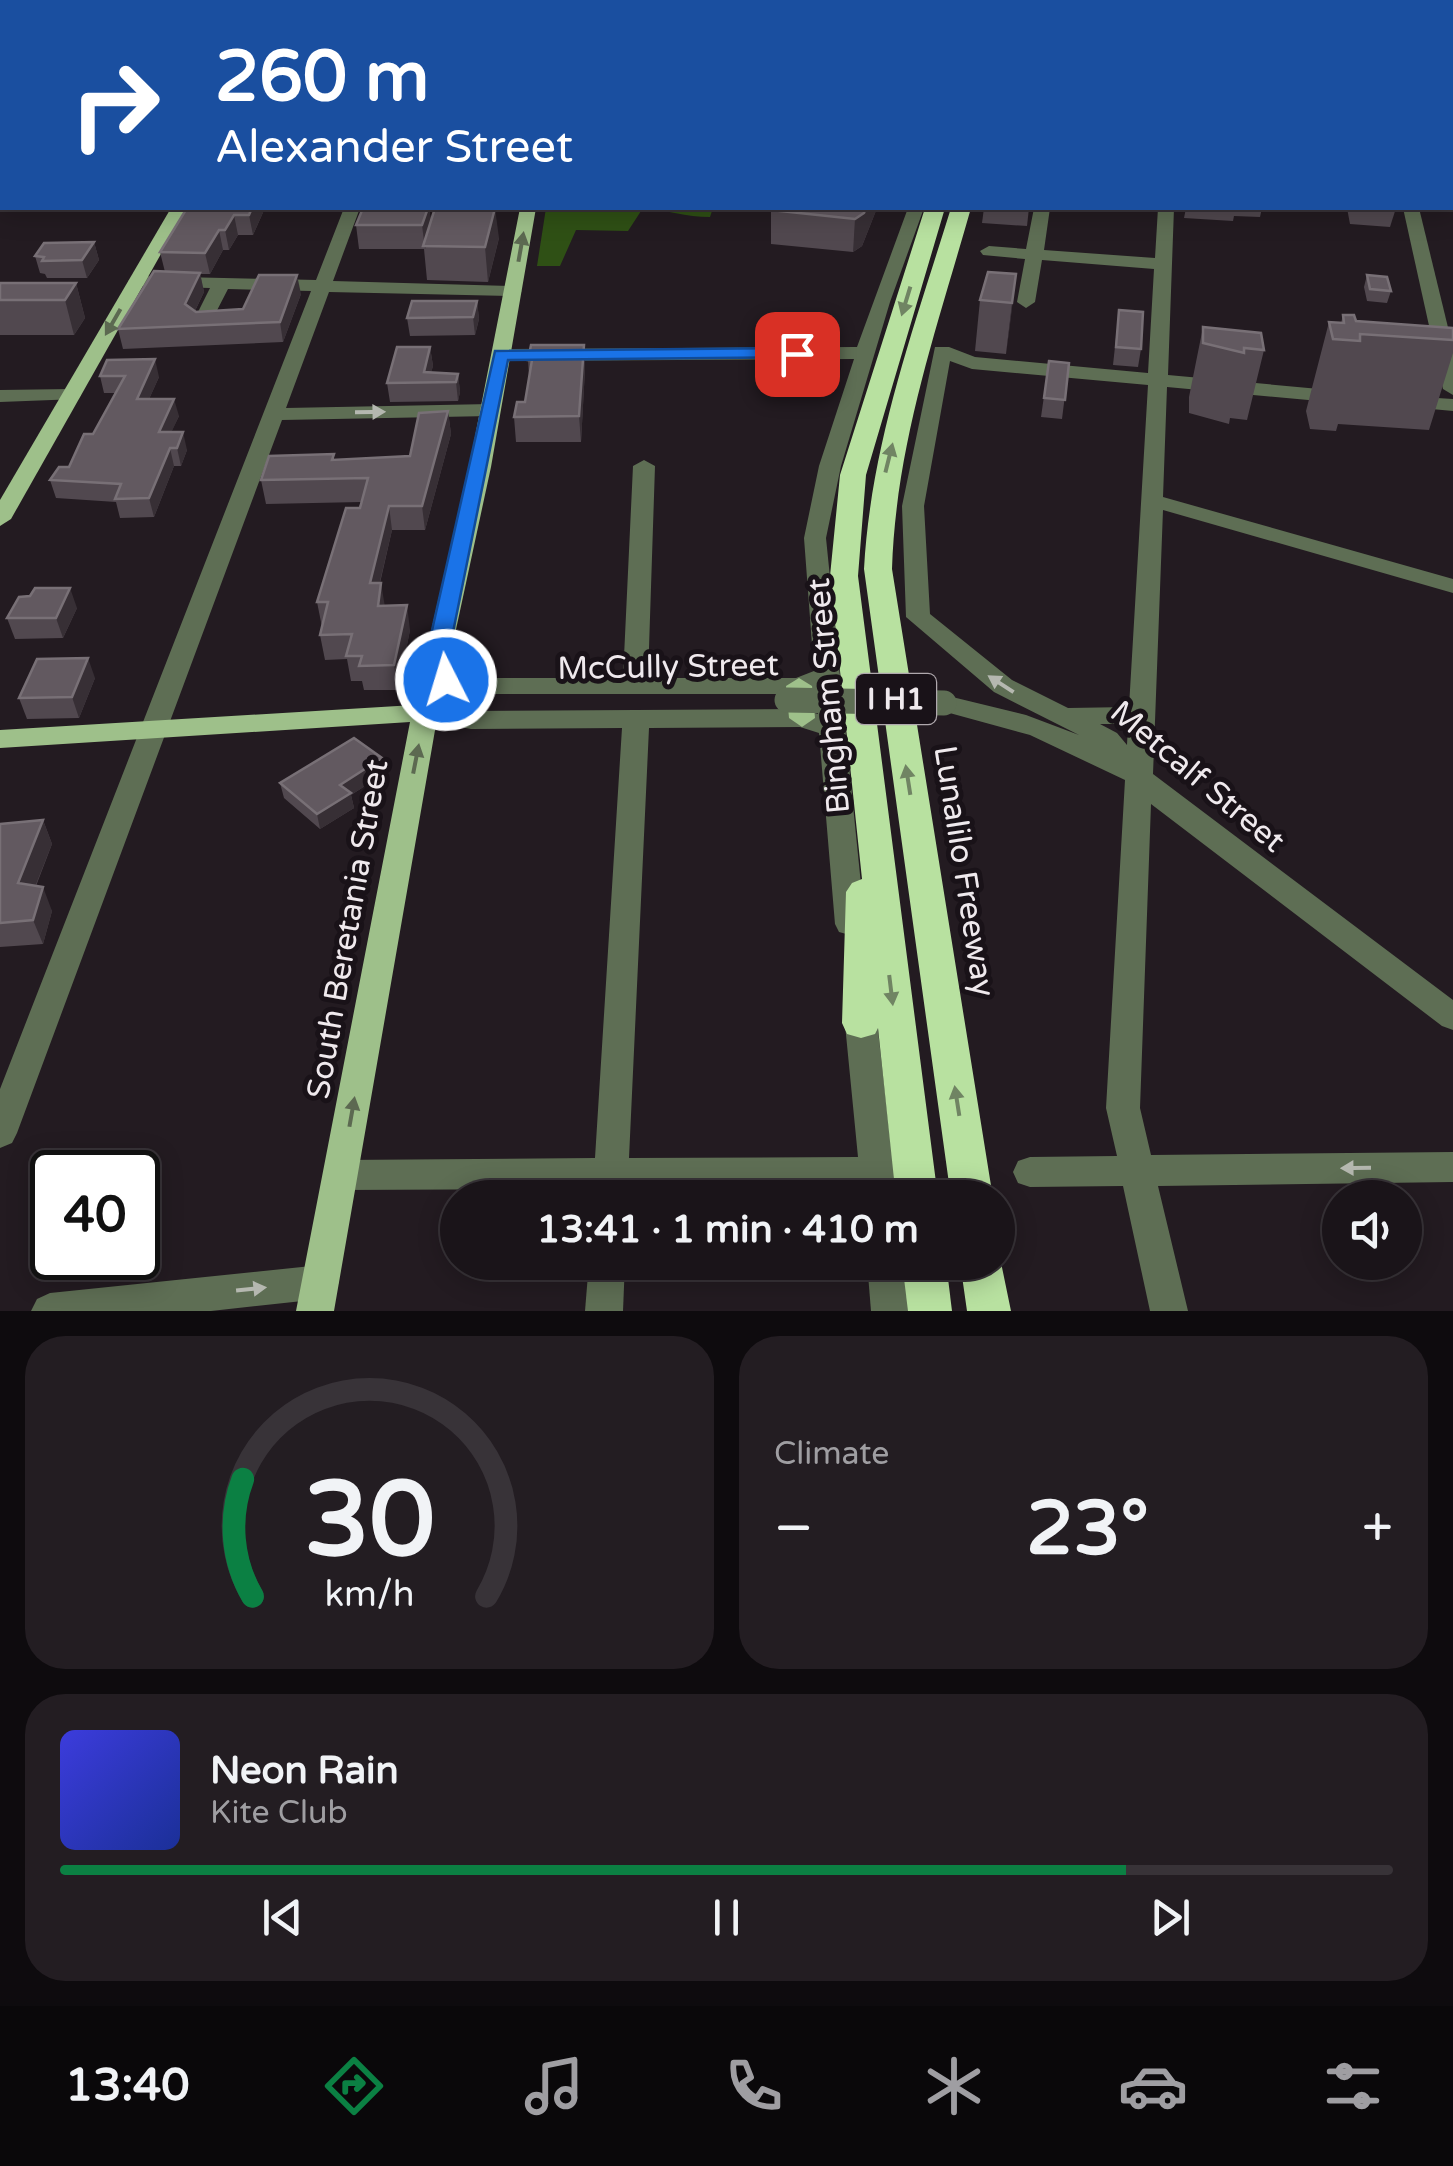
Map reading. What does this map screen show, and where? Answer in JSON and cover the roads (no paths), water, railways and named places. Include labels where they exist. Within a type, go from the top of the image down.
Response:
[{"type":"highway","name":"I H1","points":[[915,1180],[844,576],[853,475],[934,210]]},
{"type":"highway","name":"Lunalilo Freeway","points":[[961,210],[886,468],[879,510],[878,569],[969,1180]]},
{"type":"highway","points":[[942,361],[943,274]]},
{"type":"highway","points":[[861,1022],[866,789]]},
{"type":"highway","points":[[926,1280],[930,1311]]},
{"type":"highway","points":[[985,1280],[990,1311]]},
{"type":"main road","points":[[0,519],[177,210]]},
{"type":"main road","name":"South Beretania Street","points":[[318,1296],[424,713],[490,410],[528,210]]},
{"type":"main road","name":"McCully Street","points":[[0,740],[424,713]]},
{"type":"street","points":[[0,1134],[351,210]]},
{"type":"street","name":"Bingham Street","points":[[877,1180],[829,728],[815,538],[830,466],[915,210]]},
{"type":"street","points":[[1026,302],[1042,210]]},
{"type":"street","points":[[1166,210],[1123,1108],[1169,1311]]},
{"type":"street","points":[[1411,210],[1453,389]]},
{"type":"street","points":[[989,251],[1163,264]]},
{"type":"street","points":[[137,280],[322,282],[513,291]]},
{"type":"street","points":[[202,322],[223,282]]},
{"type":"street","points":[[501,355],[865,353]]},
{"type":"street","points":[[942,361],[1453,406]]},
{"type":"street","name":"Metcalf Street","points":[[942,361],[913,506],[918,617],[991,677],[1059,723]]},
{"type":"street","points":[[0,396],[72,394]]},
{"type":"street","points":[[273,414],[490,410]]},
{"type":"street","points":[[635,686],[644,466]]},
{"type":"street","points":[[1154,502],[1453,586]]},
{"type":"street","name":"McCully Street","points":[[437,657],[440,673],[453,685],[635,686],[796,701],[829,728]]},
{"type":"street","name":"McCully Street","points":[[424,713],[471,720],[636,718],[796,701],[825,676]]},
{"type":"street","points":[[482,703],[538,686]]},
{"type":"street","name":"McCully Street","points":[[424,713],[482,703],[944,703],[1059,723],[1137,776]]},
{"type":"street","points":[[1059,723],[1139,716]]},
{"type":"street","points":[[611,1180],[636,718]]},
{"type":"street","name":"Metcalf Street","points":[[1137,776],[1181,814],[1453,1018]]},
{"type":"street","points":[[1030,1172],[1453,1167]]},
{"type":"street","points":[[341,1175],[454,1180]]},
{"type":"street","points":[[604,1311],[606,1280]]},
{"type":"street","points":[[887,1280],[890,1311]]},
{"type":"street","points":[[50,1311],[318,1296]]}]
